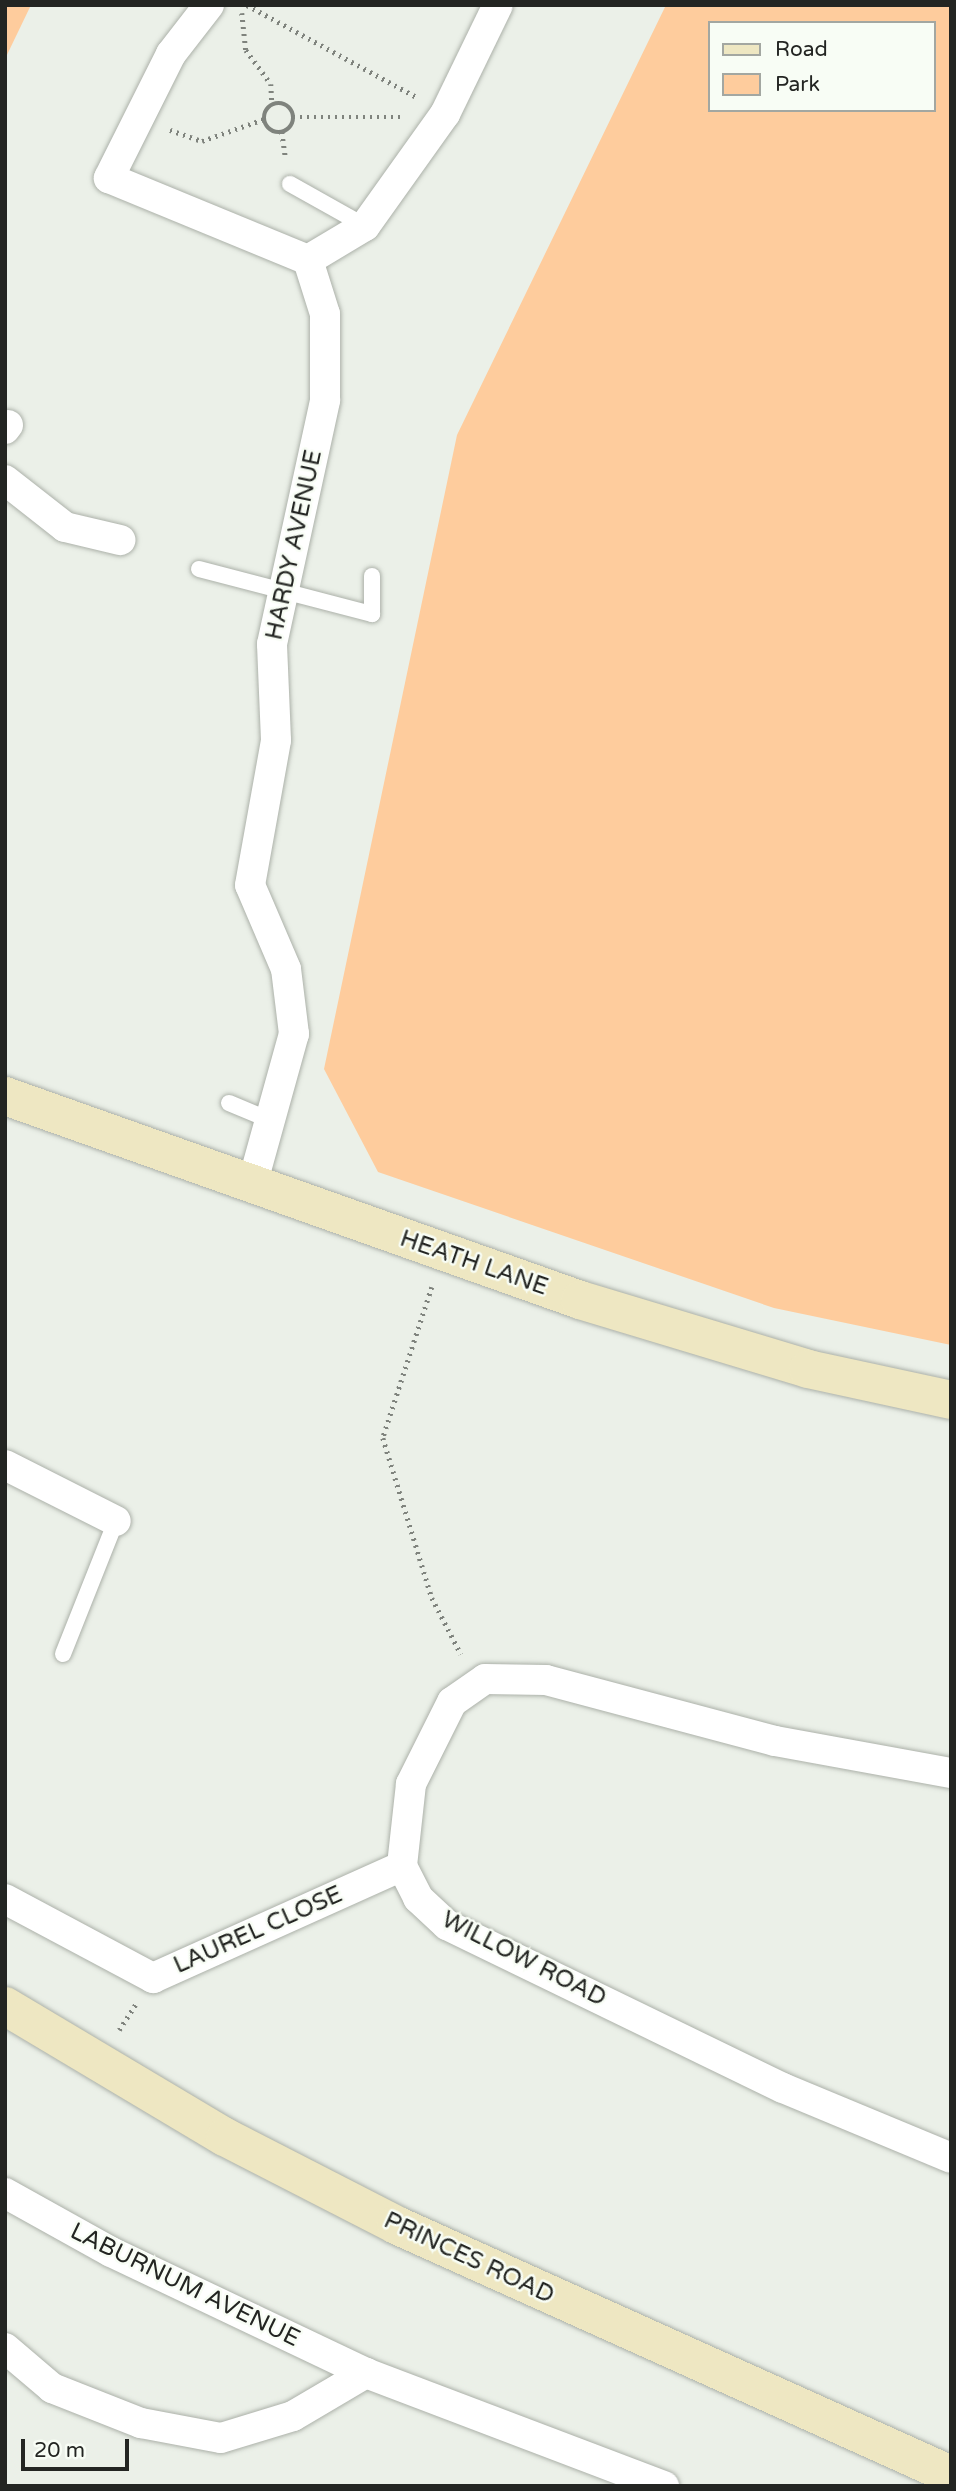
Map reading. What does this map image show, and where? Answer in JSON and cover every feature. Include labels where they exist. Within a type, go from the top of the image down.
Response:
[{"type":"main road","name":"HEATH LANE","points":[[5,1096],[444,1253],[808,1369],[951,1400]]},
{"type":"main road","name":"PRINCES ROAD","points":[[5,2006],[225,2137],[396,2225],[942,2477]]},
{"type":"street","points":[[209,5],[171,54],[109,178],[308,260],[365,226],[445,114],[498,5]]},
{"type":"street","name":"HARDY AVENUE","points":[[252,1185],[272,1121],[294,1034],[286,970],[250,885],[276,740],[272,644],[324,400],[325,314],[308,260]]},
{"type":"street","points":[[5,480],[65,527],[120,540]]},
{"type":"street","points":[[5,1465],[116,1521]]},
{"type":"street","points":[[402,1866],[411,1784],[453,1702],[485,1679],[545,1680],[775,1741],[951,1773]]},
{"type":"street","name":"LAUREL CLOSE","points":[[5,1899],[153,1978],[402,1866]]},
{"type":"street","name":"WILLOW ROAD","points":[[402,1866],[418,1898],[447,1926],[783,2088],[951,2158]]},
{"type":"street","name":"LABURNUM AVENUE","points":[[5,2193],[111,2252],[366,2373],[664,2486]]},
{"type":"street","points":[[5,2348],[52,2388],[141,2423],[221,2438],[293,2416],[366,2373]]},
{"type":"lane","points":[[290,184],[365,226]]},
{"type":"lane","points":[[199,569],[372,614],[372,576]]},
{"type":"lane","points":[[229,1103],[272,1121]]},
{"type":"lane","points":[[63,1654],[116,1521]]},
{"type":"path","points":[[141,115],[202,141],[264,119],[272,104],[271,84],[246,50],[241,5]]},
{"type":"path","points":[[247,5],[445,114]]},
{"type":"path","points":[[272,104],[286,105],[293,117]]},
{"type":"path","points":[[293,117],[445,114]]},
{"type":"path","points":[[264,119],[282,132],[293,117]]},
{"type":"path","points":[[444,1253],[383,1438],[432,1598],[477,1685]]},
{"type":"path","points":[[123,2024],[132,2009]]},
{"type":"green space","points":[[5,5],[31,5],[5,59]]},
{"type":"green space","points":[[666,5],[951,5],[951,1345],[774,1308],[378,1172],[324,1069],[457,435]]}]
